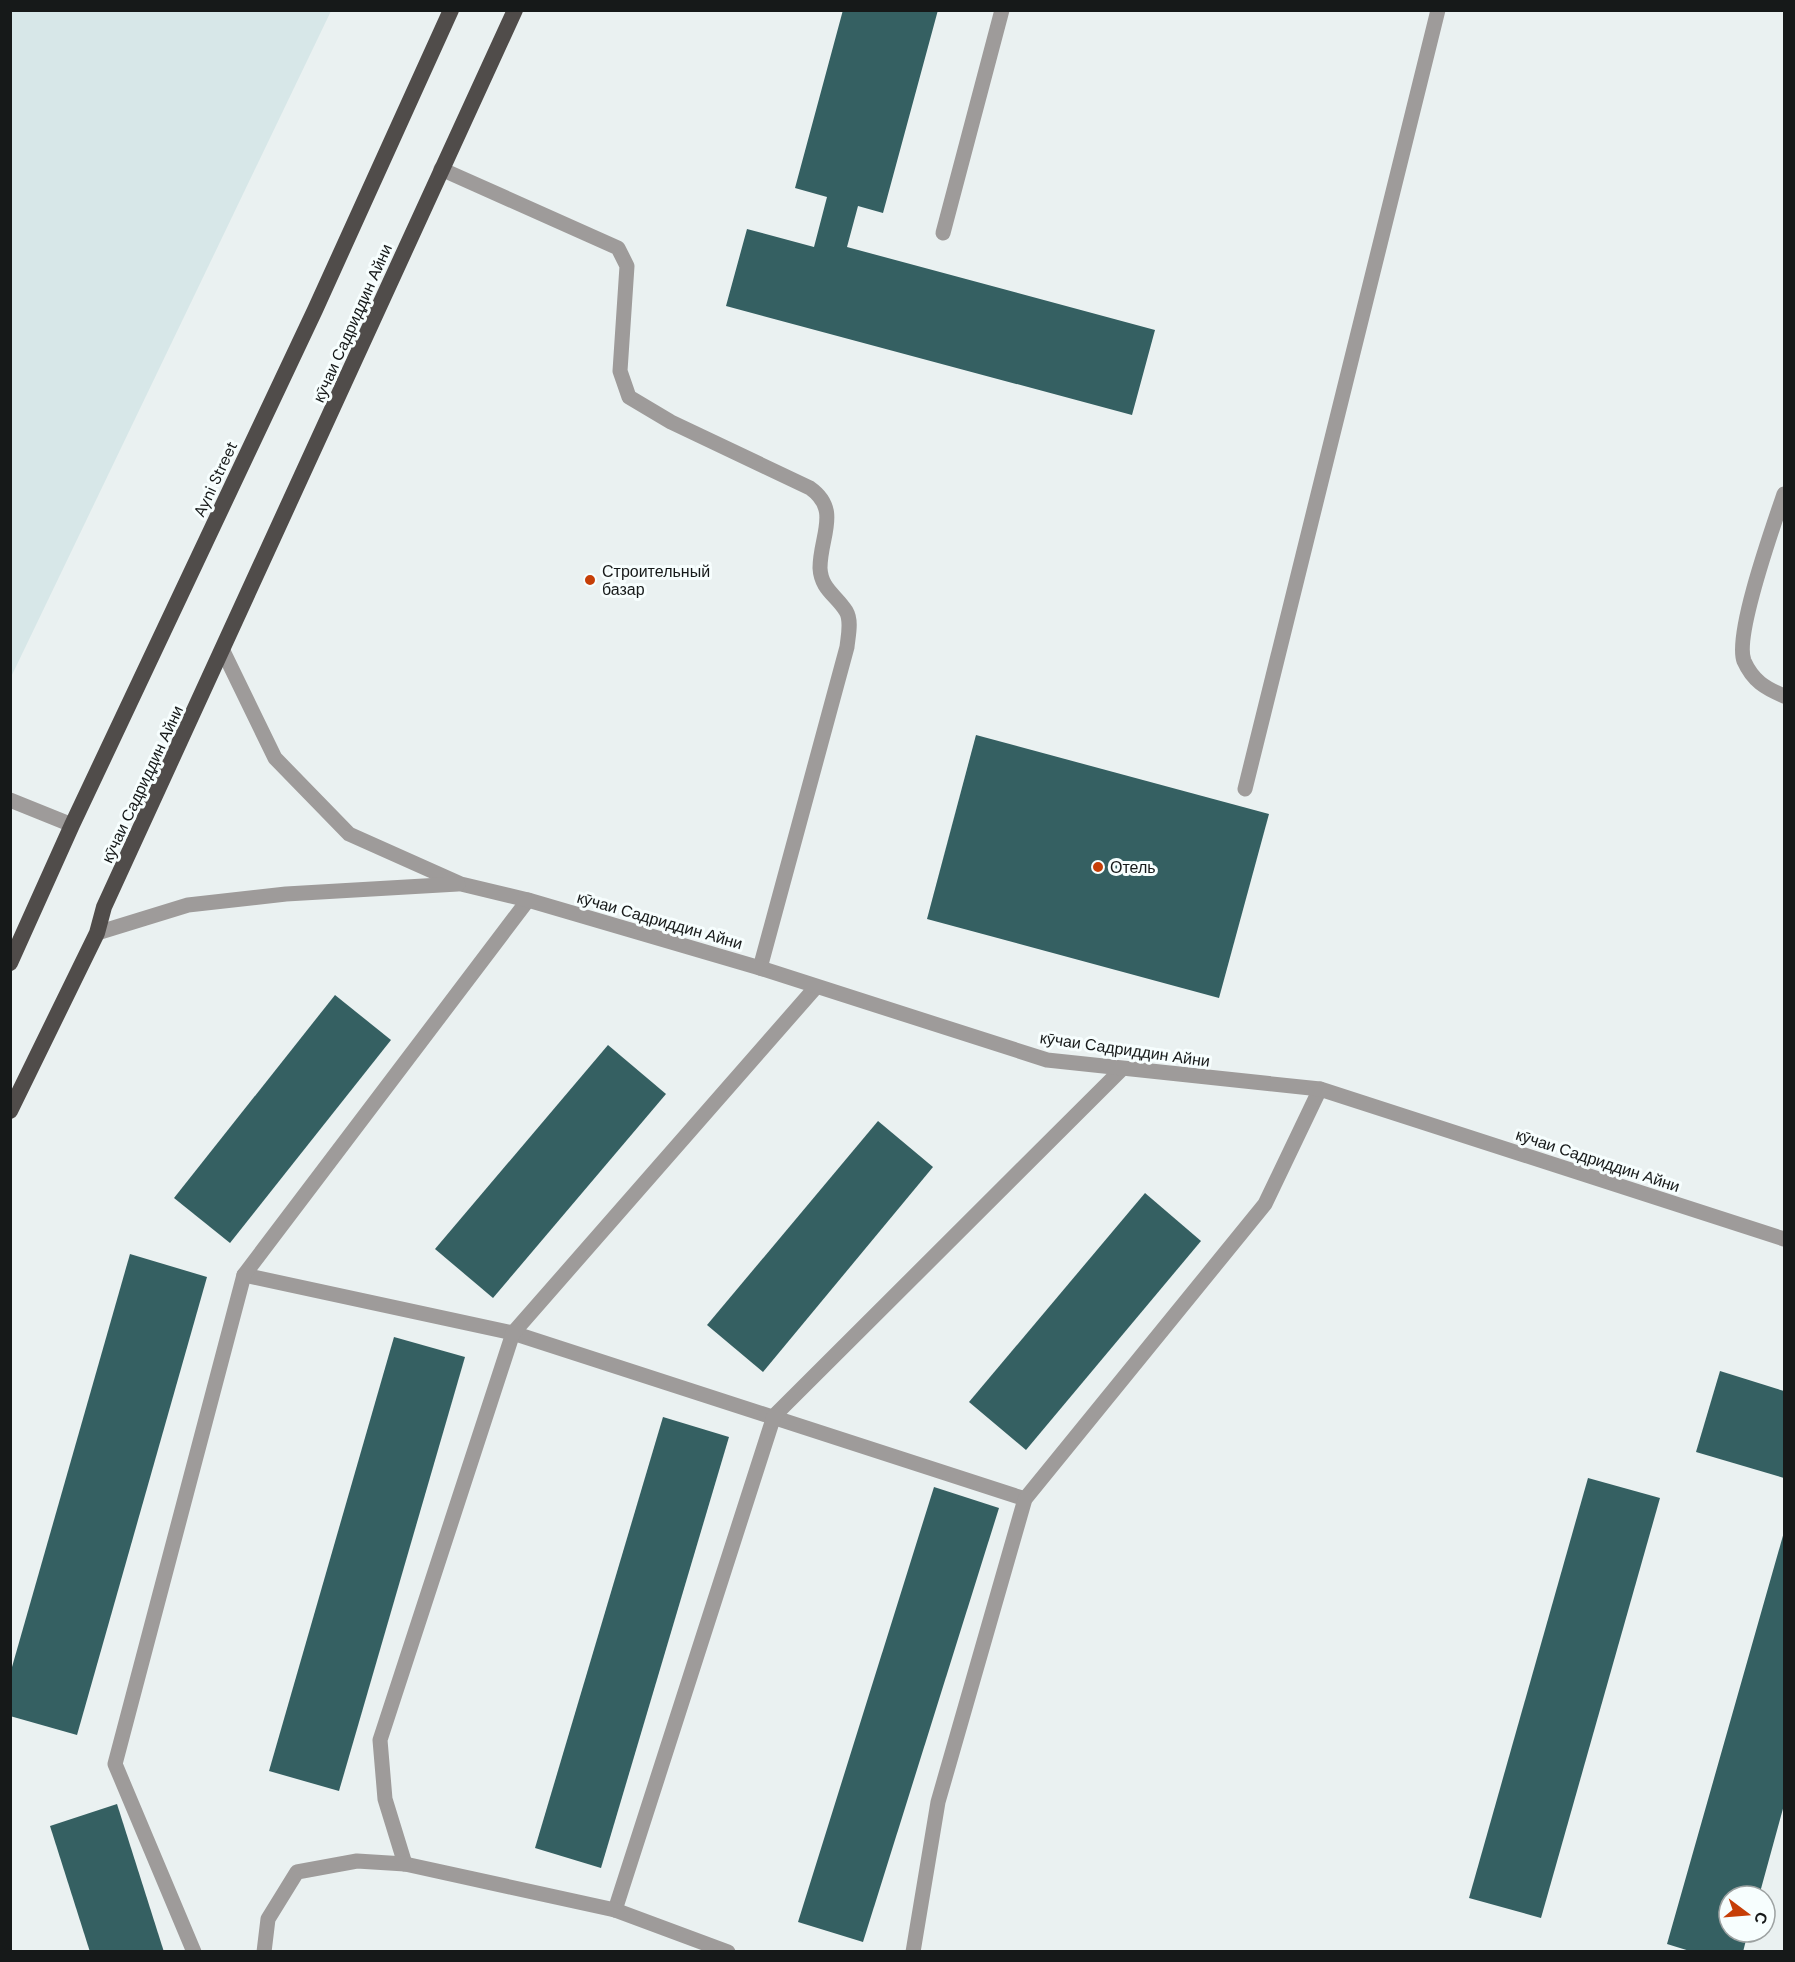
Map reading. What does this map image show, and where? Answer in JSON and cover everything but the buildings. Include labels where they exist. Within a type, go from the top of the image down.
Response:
[{"type":"highway","name":"Ayni Street","points":[[10,963],[72,825],[315,310],[451,10]]},
{"type":"highway","name":"кӯчаи Садриддин Айни","points":[[10,1111],[97,933],[104,907],[515,10]]},
{"type":"street","points":[[943,233],[1002,10]]},
{"type":"street","points":[[1245,789],[1438,10]]},
{"type":"street","points":[[441,169],[618,248],[627,266],[620,371],[629,397],[671,423],[810,488],[822,496],[828,509],[820,569],[824,586],[846,612],[849,624],[847,647],[760,968]]},
{"type":"street","points":[[1785,494],[1746,620],[1743,659],[1762,687],[1785,696]]},
{"type":"street","name":"кӯчаи Садриддин Айни","points":[[223,651],[275,758],[349,834],[461,884],[528,900],[760,968],[1047,1060],[1320,1089],[1785,1239]]},
{"type":"street","points":[[10,800],[72,825]]},
{"type":"street","name":"кӯчаи Садриддин Айни","points":[[97,933],[188,905],[286,894],[461,884]]},
{"type":"street","points":[[194,1952],[115,1764],[244,1275],[528,900]]},
{"type":"street","points":[[405,1864],[385,1799],[380,1740],[513,1333],[816,987]]},
{"type":"street","points":[[615,1910],[774,1416],[1122,1069]]},
{"type":"street","points":[[913,1952],[938,1802],[1025,1499],[1265,1203],[1320,1089]]},
{"type":"street","points":[[244,1275],[513,1333],[1025,1499]]},
{"type":"street","points":[[264,1952],[267,1919],[297,1872],[357,1861],[405,1864],[615,1910],[728,1952]]},
{"type":"shaded area","points":[[10,11],[331,11],[11,677]]},
{"type":"place","name":"Строительный базар","points":[[590,580]]},
{"type":"place","name":"Отель","points":[[1098,867]]}]
